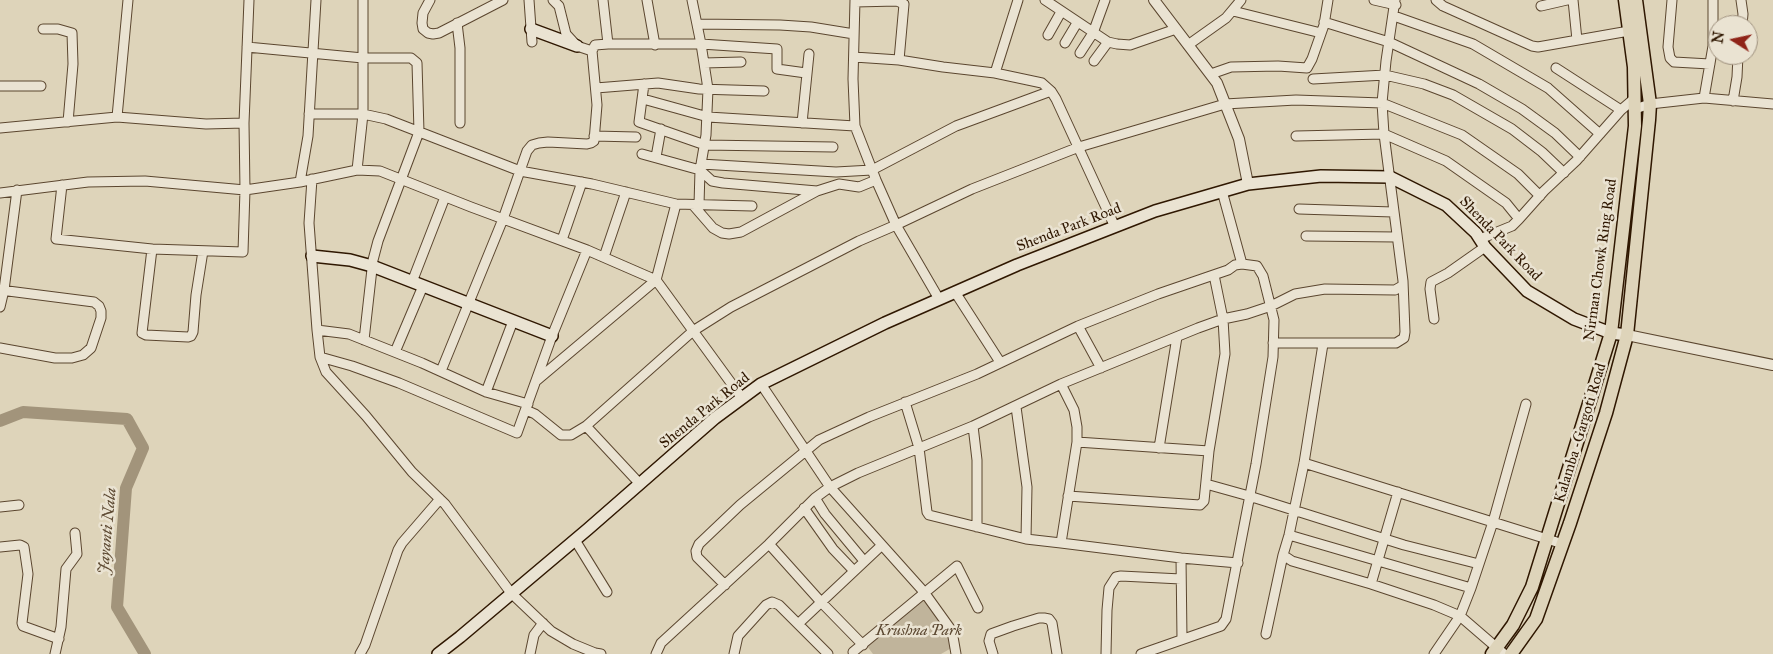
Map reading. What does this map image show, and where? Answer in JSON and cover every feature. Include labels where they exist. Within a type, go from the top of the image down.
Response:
[{"type":"main road","name":"Nirman Chowk Ring Road","points":[[1498,652],[1532,587],[1611,333],[1635,126],[1634,66],[1625,0]]},
{"type":"main road","name":"Kalamba -Gargoti Road","points":[[1511,654],[1536,619],[1606,413],[1627,335],[1650,104],[1636,0]]},
{"type":"main road","points":[[531,28],[577,46]]},
{"type":"main road","name":"Shenda Park Road","points":[[438,654],[575,540],[715,418],[762,384],[884,323],[1018,265],[1155,211],[1248,184],[1321,176],[1390,177],[1446,205],[1476,232],[1483,243],[1527,291],[1574,319],[1611,333],[1627,335]]},
{"type":"main road","points":[[312,256],[350,260],[372,266],[552,336]]},
{"type":"street","points":[[117,117],[128,0]]},
{"type":"street","points":[[62,185],[56,239],[152,249],[243,252],[244,123],[249,0]]},
{"type":"street","points":[[300,182],[308,136],[316,0]]},
{"type":"street","points":[[357,170],[363,114],[363,0]]},
{"type":"street","points":[[430,0],[423,13],[422,23],[428,33],[439,33],[504,0]]},
{"type":"street","points":[[529,0],[532,42]]},
{"type":"street","points":[[553,0],[559,6],[566,34],[577,46],[592,51]]},
{"type":"street","points":[[603,0],[608,44]]},
{"type":"street","points":[[648,0],[656,45]]},
{"type":"street","points":[[692,0],[708,89],[708,117],[696,205],[713,228],[722,233],[741,232],[817,191],[839,184],[859,187],[876,180]]},
{"type":"street","points":[[995,73],[1018,0]]},
{"type":"street","points":[[1045,0],[1093,33],[1108,42],[1117,44],[1130,45],[1176,29]]},
{"type":"street","points":[[1080,53],[1093,33],[1105,0]]},
{"type":"street","points":[[1154,0],[1211,74],[1221,91],[1239,139],[1248,184]]},
{"type":"street","points":[[1188,46],[1226,18],[1241,0]]},
{"type":"street","points":[[1211,74],[1231,67],[1278,66],[1307,68],[1321,33],[1328,0]]},
{"type":"street","points":[[1273,343],[1396,343],[1404,338],[1402,280],[1382,103],[1396,2],[1374,0]]},
{"type":"street","points":[[1436,0],[1443,6],[1538,47],[1629,31]]},
{"type":"street","points":[[1541,6],[1567,0]]},
{"type":"street","points":[[1573,0],[1577,40]]},
{"type":"street","points":[[1672,0],[1668,47],[1670,58],[1674,62],[1708,64]]},
{"type":"street","points":[[1713,0],[1713,15]]},
{"type":"street","points":[[1741,0],[1743,15]]},
{"type":"street","points":[[899,60],[904,4],[897,1],[855,1],[854,126],[896,225],[939,299]]},
{"type":"street","points":[[1233,11],[1321,33]]},
{"type":"street","points":[[1048,36],[1062,12]]},
{"type":"street","points":[[1394,16],[1473,44],[1548,88],[1600,134]]},
{"type":"street","points":[[1324,22],[1389,42],[1478,84],[1522,109],[1555,133],[1580,157]]},
{"type":"street","points":[[457,23],[460,123]]},
{"type":"street","points":[[1065,43],[1077,23]]},
{"type":"street","points":[[697,24],[780,25],[811,27],[854,34]]},
{"type":"street","points":[[42,29],[58,28],[72,32],[73,64],[68,122]]},
{"type":"street","points":[[1094,61],[1108,42]]},
{"type":"street","points":[[440,371],[503,219],[527,151],[532,145],[548,142],[591,143],[594,141],[597,104],[592,51],[595,45],[701,44],[777,49],[777,69],[806,73]]},
{"type":"street","points":[[247,47],[363,58],[411,58],[417,63],[419,132],[378,241],[372,266],[364,340]]},
{"type":"street","points":[[802,123],[809,54]]},
{"type":"street","points":[[854,57],[899,60],[995,73],[1042,83],[1051,91],[1114,227]]},
{"type":"street","points":[[704,63],[740,62]]},
{"type":"street","points":[[1704,98],[1710,65]]},
{"type":"street","points":[[1732,101],[1738,65]]},
{"type":"street","points":[[1556,68],[1621,110]]},
{"type":"street","points":[[1312,79],[1385,75],[1424,84],[1453,95],[1512,129],[1542,152],[1564,173]]},
{"type":"street","points":[[596,88],[658,83],[708,89],[764,91]]},
{"type":"street","points":[[644,84],[639,122],[662,130],[705,144],[834,147]]},
{"type":"street","points":[[0,86],[41,86]]},
{"type":"street","points":[[642,154],[701,167],[836,172],[872,170],[956,126],[1051,91]]},
{"type":"street","points":[[1434,319],[1430,289],[1432,282],[1448,273],[1483,243],[1512,226],[1520,219],[1540,196],[1580,157],[1621,110],[1635,104],[1704,98],[1773,104]]},
{"type":"street","points":[[642,99],[708,117],[854,126]]},
{"type":"street","points":[[317,330],[349,334],[395,352],[486,392],[527,407],[561,435],[571,435],[586,426],[693,331],[731,307],[859,241],[972,189],[1078,146],[1225,104],[1296,100],[1382,103],[1462,135],[1518,174],[1540,196]]},
{"type":"street","points":[[309,114],[363,114],[386,119],[520,171],[582,182],[676,204],[752,206]]},
{"type":"street","points":[[0,128],[117,117],[206,124],[244,123]]},
{"type":"street","points":[[656,157],[662,130]]},
{"type":"street","points":[[1296,136],[1384,134],[1446,161],[1506,202],[1520,219]]},
{"type":"street","points":[[594,136],[636,137]]},
{"type":"street","points":[[701,167],[712,181],[716,182],[817,191]]},
{"type":"street","points":[[0,193],[88,182],[145,181],[244,190],[300,182],[357,170],[380,170],[445,197],[562,240],[656,280],[742,398]]},
{"type":"street","points":[[312,179],[309,223],[320,357],[326,372],[366,416],[412,472],[440,499],[511,593],[556,634],[573,644],[597,654]]},
{"type":"street","points":[[562,240],[582,182]]},
{"type":"street","points":[[0,307],[17,190]]},
{"type":"street","points":[[1222,191],[1242,264]]},
{"type":"street","points":[[604,257],[626,192]]},
{"type":"street","points":[[412,282],[445,197]]},
{"type":"street","points":[[536,381],[656,280],[676,204]]},
{"type":"street","points":[[1299,209],[1393,212]]},
{"type":"street","points":[[1306,236],[1396,237]]},
{"type":"street","points":[[152,249],[142,333],[146,335],[188,338],[193,332],[196,295],[204,251]]},
{"type":"street","points":[[320,357],[400,383],[517,433],[586,250]]},
{"type":"street","points":[[725,585],[697,557],[696,551],[699,544],[806,449],[832,433],[977,374],[1078,326],[1158,294],[1242,264],[1257,266],[1260,270],[1274,320],[1273,357],[1238,563],[1226,619],[1221,626],[1141,654]]},
{"type":"street","points":[[1068,496],[1200,505],[1204,501],[1209,451],[1225,354],[1223,319],[1214,275]]},
{"type":"street","points":[[395,352],[423,286]]},
{"type":"street","points":[[656,654],[661,643],[769,544],[815,498],[830,487],[858,473],[973,426],[1061,384],[1223,319],[1271,306],[1295,294],[1325,289],[1395,290],[1402,286]]},
{"type":"street","points":[[0,348],[55,358],[72,358],[83,355],[91,348],[102,311],[94,302],[2,290]]},
{"type":"street","points":[[955,292],[1000,362]]},
{"type":"street","points":[[486,392],[513,321]]},
{"type":"street","points":[[1078,326],[1101,368]]},
{"type":"street","name":"Shenda Park Road","points":[[1627,335],[1773,365]]},
{"type":"street","points":[[1160,448],[1177,337]]},
{"type":"street","points":[[1266,634],[1295,510],[1323,344]]},
{"type":"street","points":[[762,384],[830,487],[924,592],[952,632],[956,654]]},
{"type":"street","points":[[1061,384],[1074,410],[1077,427],[1077,442],[1061,543]]},
{"type":"street","points":[[905,402],[918,448],[929,515],[1026,538],[1181,558],[1238,563]]},
{"type":"street","points":[[1434,654],[1460,616],[1471,588],[1493,522],[1526,404]]},
{"type":"street","points":[[1016,407],[1026,487],[1026,538]]},
{"type":"street","points":[[586,426],[640,484]]},
{"type":"street","points":[[973,426],[978,460],[976,527]]},
{"type":"street","points":[[1077,442],[1209,451]]},
{"type":"street","points":[[1304,463],[1563,544]]},
{"type":"street","points":[[1206,484],[1385,539],[1479,564]]},
{"type":"street","points":[[1370,584],[1379,560],[1398,492]]},
{"type":"street","points":[[815,498],[825,514],[864,561]]},
{"type":"street","points":[[360,654],[365,646],[398,550],[440,499]]},
{"type":"street","points":[[0,507],[20,505]]},
{"type":"street","points":[[804,508],[833,548],[854,571]]},
{"type":"street","points":[[55,654],[63,614],[66,569],[77,554],[75,533]]},
{"type":"street","points":[[1289,535],[1471,588]]},
{"type":"street","points":[[575,540],[608,592]]},
{"type":"street","points":[[769,544],[863,645]]},
{"type":"street","points":[[0,548],[20,545],[24,547],[28,574],[23,626],[59,639]]},
{"type":"street","points":[[798,624],[882,545]]},
{"type":"street","points":[[1283,555],[1292,561],[1370,584],[1434,605],[1460,616],[1498,652]]},
{"type":"street","points":[[1181,558],[1182,639]]},
{"type":"street","points":[[853,652],[957,566],[978,608]]},
{"type":"street","points":[[1106,654],[1108,603],[1110,588],[1116,577],[1181,579]]},
{"type":"street","points":[[734,654],[738,636],[766,604],[772,602],[779,606],[828,654]]},
{"type":"street","points":[[993,654],[989,641],[991,634],[1039,618],[1050,619],[1057,654]]},
{"type":"street","points":[[530,654],[534,635],[543,623]]},
{"type":"green space","name":"Krushna Park","points":[[921,595],[952,631],[955,646],[941,654],[873,654],[867,646]]},
{"type":"waterway","name":"Jayanti Nala","points":[[0,421],[23,412],[127,419],[143,448],[126,488],[117,607],[145,654]]}]
